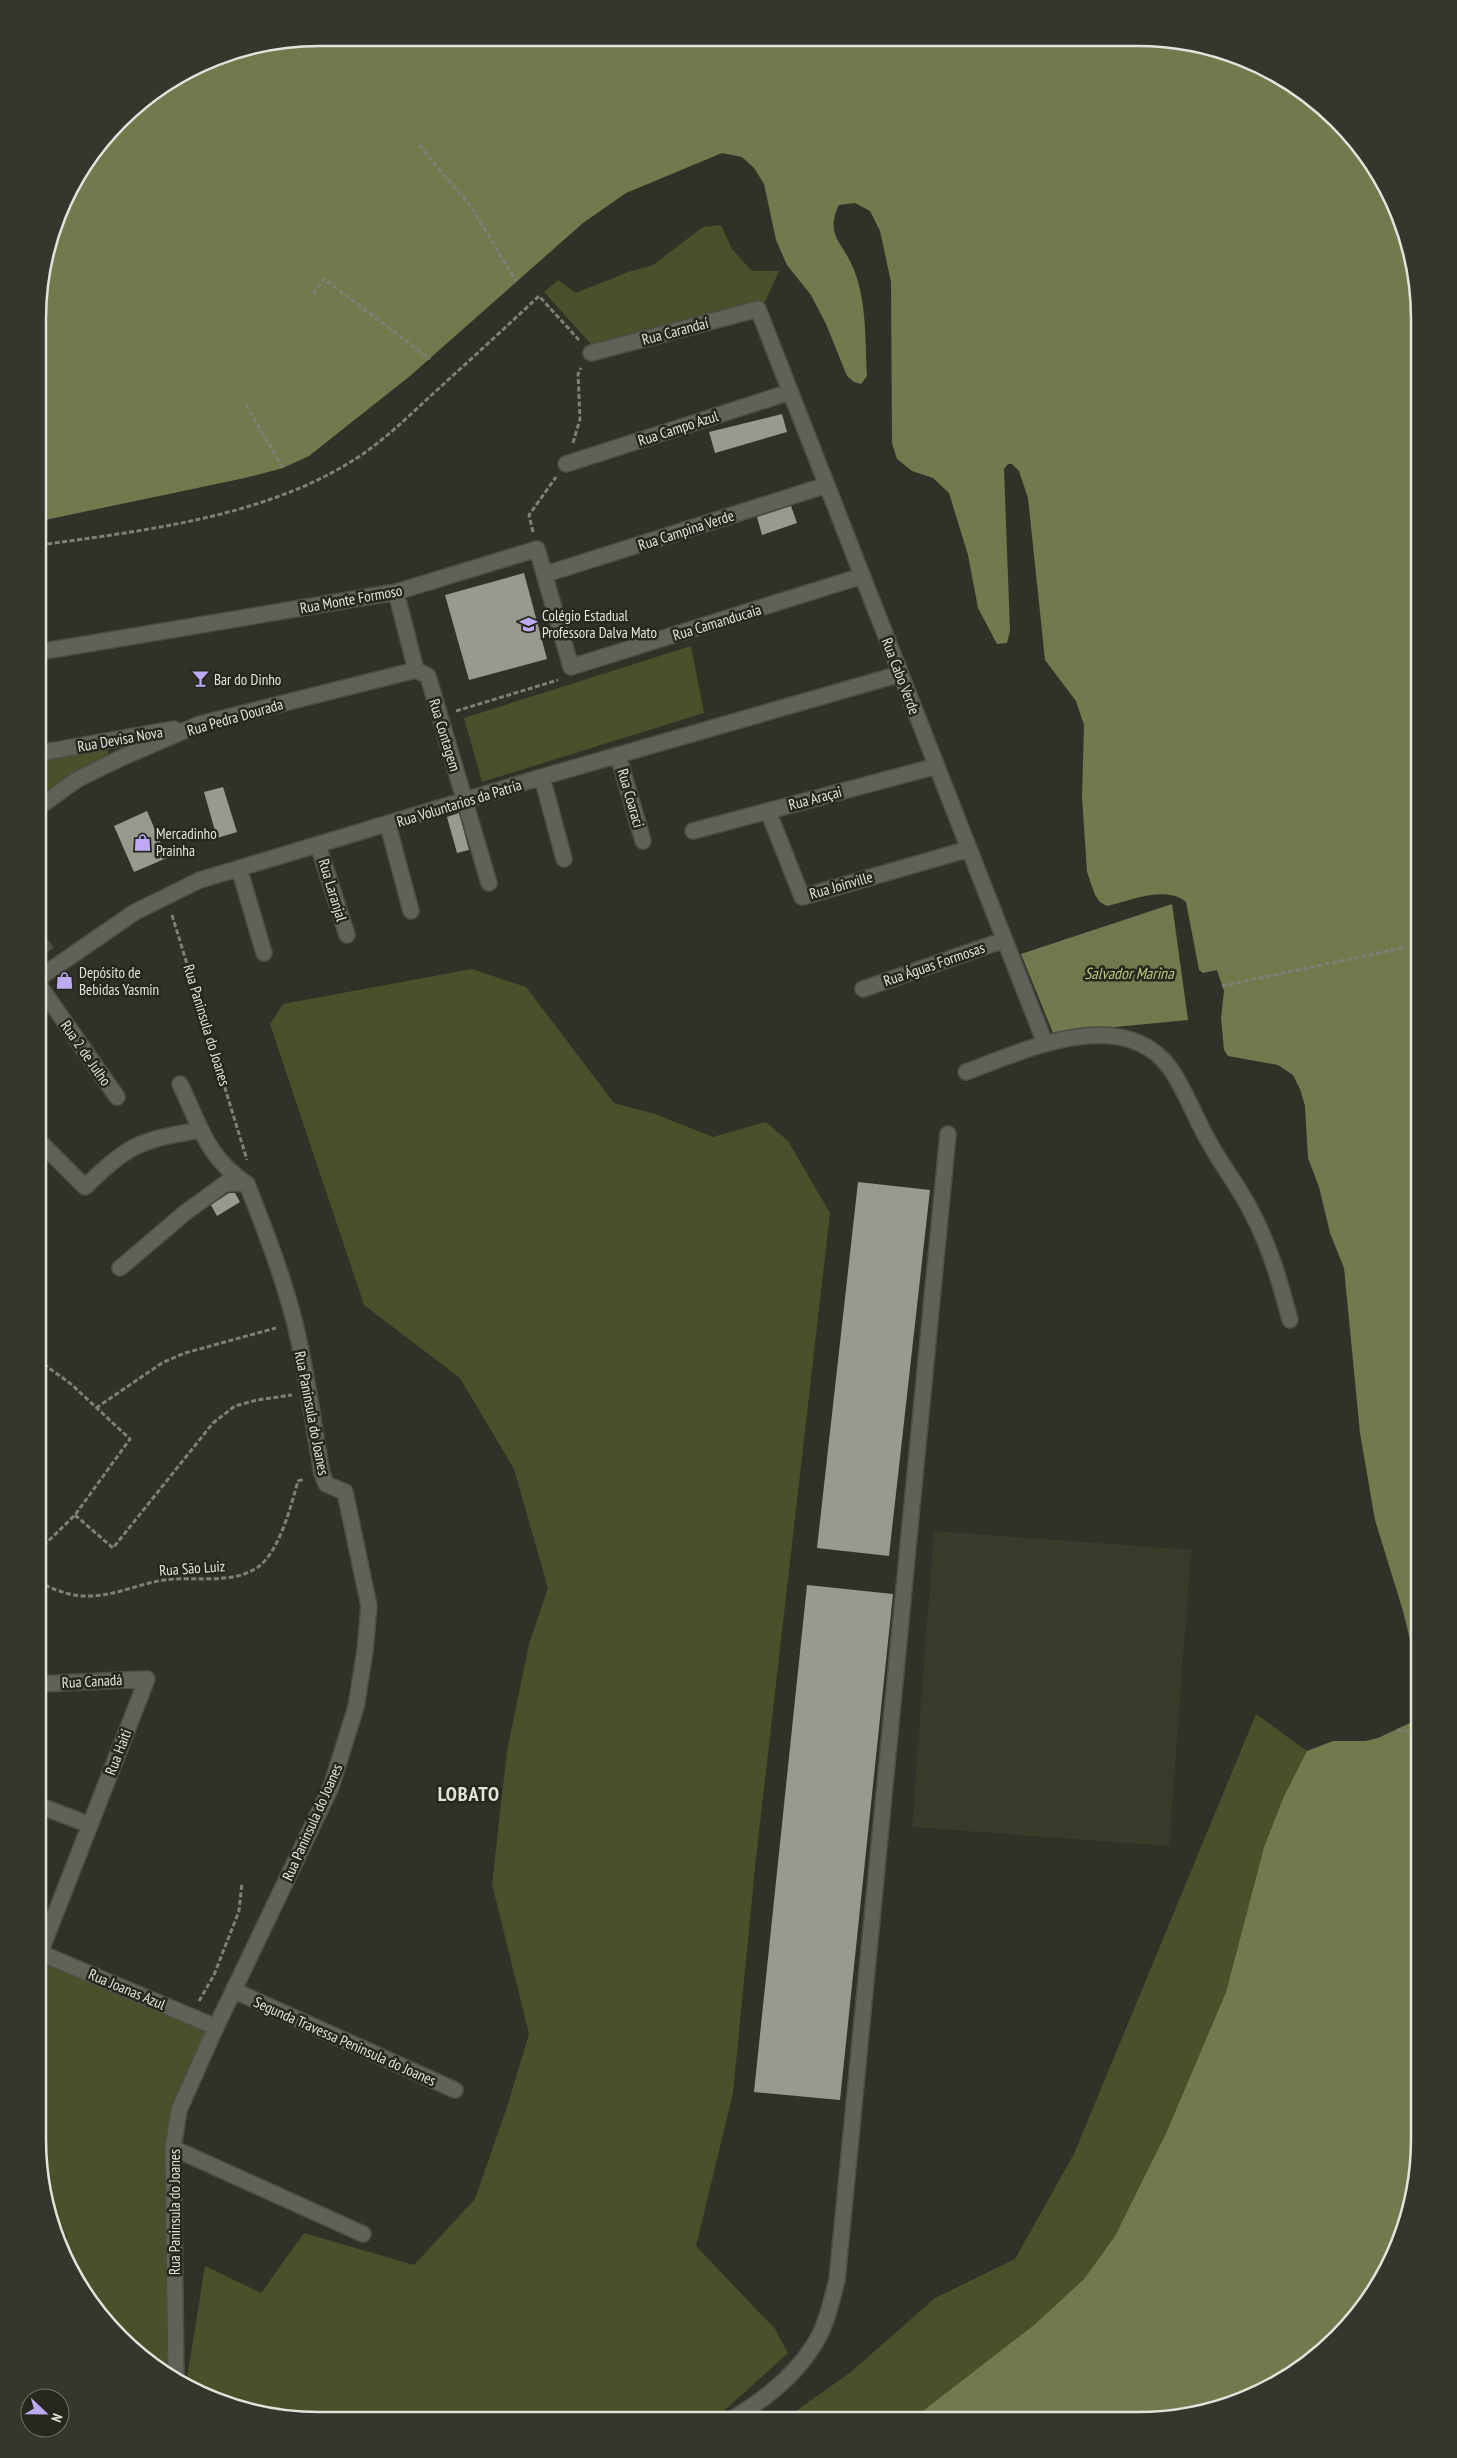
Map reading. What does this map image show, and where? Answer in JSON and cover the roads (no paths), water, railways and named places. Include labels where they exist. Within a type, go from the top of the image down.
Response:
[{"type":"street","name":"Rua Carandaí","points":[[591,353],[758,309]]},
{"type":"street","name":"Rua Cabo Verde","points":[[758,309],[1045,1043]]},
{"type":"street","name":"Rua Campo Azul","points":[[566,464],[790,392]]},
{"type":"street","name":"Rua Campina Verde","points":[[546,574],[826,485]]},
{"type":"street","name":"Rua Monte Formoso","points":[[46,651],[396,592],[537,549],[546,574],[571,667]]},
{"type":"street","name":"Rua Camanducaia","points":[[571,667],[862,576]]},
{"type":"street","name":"Rua Contagem","points":[[396,592],[416,670],[428,676],[489,884]]},
{"type":"street","name":"Rua Pedra Dourada","points":[[46,802],[78,780],[121,758],[200,724],[416,670]]},
{"type":"street","name":"Rua Voluntarios da Patría","points":[[46,973],[100,934],[166,895],[200,880],[388,825],[542,777],[900,674]]},
{"type":"street","name":"Rua Devisa Nova","points":[[46,752],[200,724]]},
{"type":"street","name":"Rua Coaraci","points":[[618,755],[644,841]]},
{"type":"street","name":"Rua Araçai","points":[[693,831],[937,766]]},
{"type":"street","points":[[542,777],[564,859]]},
{"type":"street","name":"Rua Joinville","points":[[768,811],[802,897],[969,848]]},
{"type":"street","points":[[388,825],[411,911]]},
{"type":"street","name":"Rua Laranjal","points":[[318,845],[347,935]]},
{"type":"street","points":[[239,868],[264,953]]},
{"type":"street","name":"Rua Águas Formosas","points":[[863,989],[1004,940]]},
{"type":"street","name":"Rua 2 de Julho","points":[[46,994],[117,1097]]},
{"type":"street","points":[[966,1072],[1045,1043],[1074,1037],[1104,1036],[1129,1039],[1154,1052],[1170,1068],[1209,1142],[1252,1212],[1276,1263],[1290,1320]]},
{"type":"street","points":[[180,1084],[200,1130],[220,1162],[247,1184]]},
{"type":"street","points":[[46,1148],[85,1187],[123,1153],[152,1140],[200,1130]]},
{"type":"street","points":[[744,2412],[786,2378],[812,2348],[828,2316],[836,2280],[948,1134]]},
{"type":"street","points":[[120,1268],[186,1212],[226,1183],[247,1184]]},
{"type":"street","name":"Rua Paninsula do Joanes","points":[[176,2371],[173,2148],[179,2110],[331,1786],[356,1707],[365,1651],[369,1606],[345,1492],[326,1484],[322,1474],[309,1393],[294,1323],[270,1242],[247,1184]]},
{"type":"street","name":"Rua Canadá","points":[[46,1684],[147,1679]]},
{"type":"street","name":"Rua Haiti","points":[[46,1935],[147,1679]]},
{"type":"street","points":[[46,1808],[90,1825]]},
{"type":"street","name":"Rua Joanas Azul","points":[[46,1955],[216,2028]]},
{"type":"street","name":"Segunda Travessa Peninsula do Joanes","points":[[234,1991],[455,2090]]},
{"type":"street","points":[[173,2148],[363,2234]]},
{"type":"water","points":[[319,46],[1156,47],[1191,51],[1226,61],[1259,74],[1289,92],[1331,126],[1365,168],[1383,198],[1396,231],[1406,266],[1411,319],[1411,1644],[1403,1611],[1375,1520],[1360,1433],[1344,1268],[1330,1233],[1319,1187],[1308,1158],[1305,1106],[1300,1089],[1293,1075],[1278,1065],[1228,1056],[1224,1050],[1221,1018],[1224,991],[1217,970],[1203,973],[1199,970],[1186,902],[1178,897],[1158,894],[1107,906],[1100,902],[1095,895],[1087,872],[1082,797],[1084,725],[1076,701],[1045,660],[1028,498],[1019,471],[1012,464],[1008,464],[1004,469],[1010,631],[1007,643],[997,644],[978,608],[968,555],[949,493],[933,478],[912,471],[897,459],[892,443],[891,282],[880,231],[870,211],[855,203],[839,205],[834,223],[836,237],[857,278],[863,305],[867,376],[861,384],[854,382],[847,376],[826,324],[811,295],[787,265],[776,240],[764,184],[754,168],[742,157],[722,153],[626,193],[583,223],[410,376],[309,456],[283,468],[245,478],[46,520],[47,301],[51,266],[67,215],[74,198],[92,168],[126,126],[168,92],[198,74],[231,61],[266,51]]},
{"type":"water","name":"Salvador Marina","points":[[1172,904],[1188,1020],[1053,1033],[1021,954]]},
{"type":"water","points":[[1410,1723],[1410,2157],[1406,2192],[1396,2227],[1383,2260],[1365,2290],[1331,2332],[1289,2366],[1259,2384],[1226,2397],[1191,2407],[1138,2412],[921,2412],[1034,2325],[1084,2279],[1115,2236],[1167,2131],[1226,1992],[1264,1847],[1284,1796],[1307,1751],[1333,1741],[1365,1741],[1378,1738]]},
{"type":"tunnel","points":[[46,949],[57,964]]},
{"type":"place","name":"Colégio Estadual Professora Dalva Mato","points":[[528,624]]},
{"type":"place","name":"Bar do Dinho","points":[[200,679]]},
{"type":"place","name":"Mercadinho Prainha","points":[[142,842]]},
{"type":"place","name":"Depósito de Bebidas Yasmin","points":[[65,981]]},
{"type":"district","name":"LOBATO","points":[[469,1794]]}]
